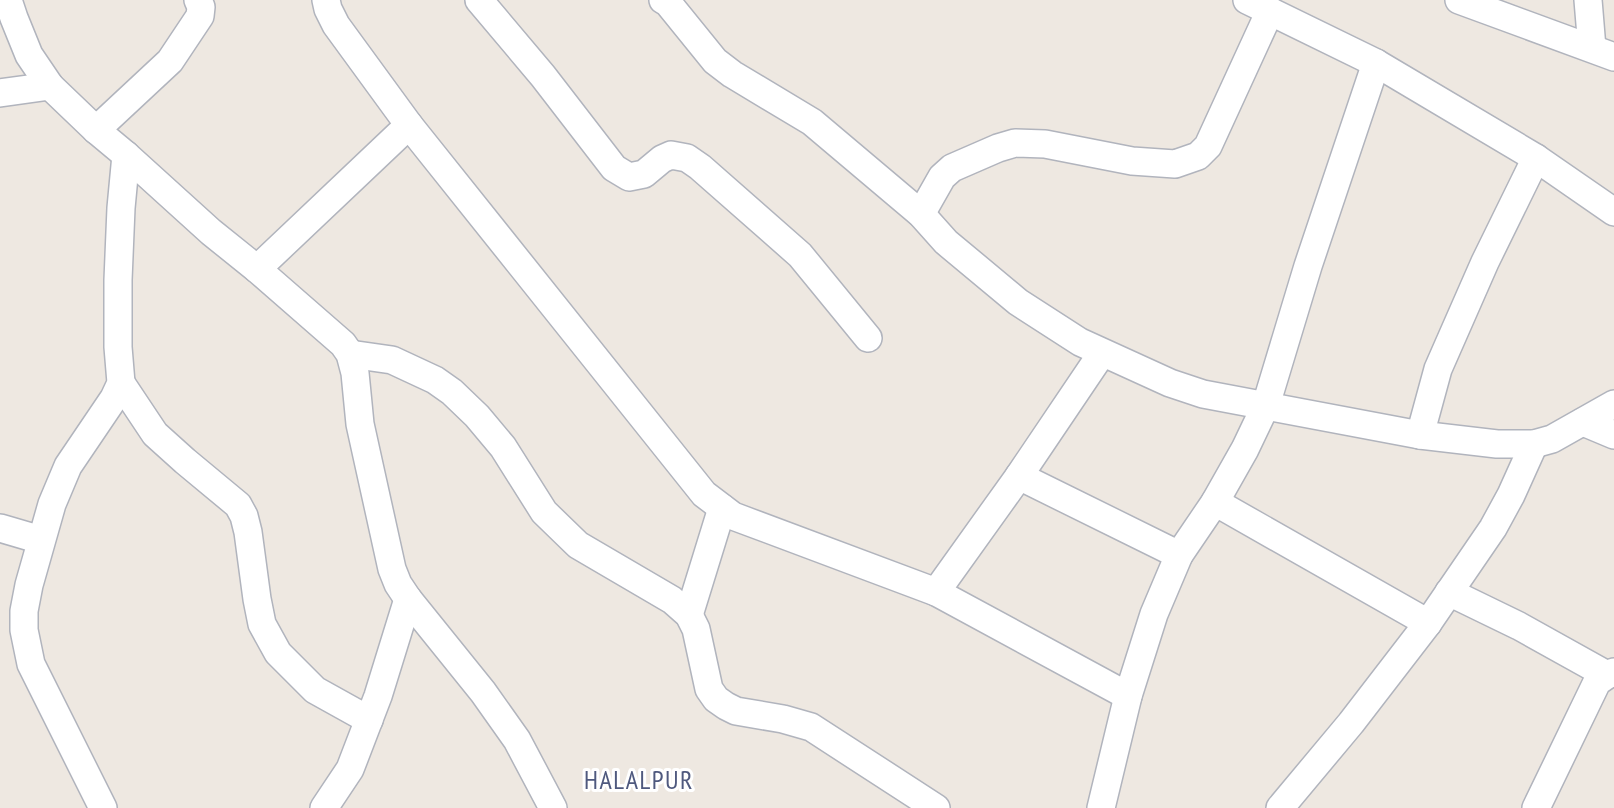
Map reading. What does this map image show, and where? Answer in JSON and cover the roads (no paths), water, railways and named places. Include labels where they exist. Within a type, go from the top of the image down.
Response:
[{"type":"street","points":[[8,0],[29,55],[50,86],[211,232],[324,326],[350,354],[355,373],[360,424],[392,569],[408,598],[483,692],[517,740],[553,808]]},
{"type":"street","points":[[96,130],[170,61],[200,16],[201,7],[198,0]]},
{"type":"street","points":[[326,0],[336,25],[409,125],[704,494],[733,516],[936,592],[1128,696]]},
{"type":"street","points":[[479,0],[543,76],[614,168],[629,177],[644,174],[662,159],[671,155],[687,158],[700,166],[800,255],[868,338]]},
{"type":"street","points":[[663,0],[668,3],[715,62],[812,122],[921,214],[946,242],[1018,302],[1080,342],[1170,383],[1203,394],[1420,435],[1497,444],[1534,444],[1552,439],[1614,404]]},
{"type":"street","points":[[1459,0],[1603,53]]},
{"type":"street","points":[[1588,0],[1603,53]]},
{"type":"street","points":[[921,214],[942,177],[952,168],[1015,143],[1045,144],[1132,161],[1175,164],[1197,156],[1208,146],[1258,5],[1376,63],[1536,158],[1614,212]]},
{"type":"street","points":[[1101,808],[1128,696],[1154,614],[1179,555],[1215,502],[1245,449],[1266,405],[1308,266],[1376,63]]},
{"type":"street","points":[[0,93],[50,86]]},
{"type":"street","points":[[257,269],[409,125]]},
{"type":"street","points":[[126,155],[118,280],[118,347],[121,383],[155,434],[184,461],[238,504],[248,532],[262,624],[278,653],[315,690],[369,720]]},
{"type":"street","points":[[1420,435],[1438,369],[1485,262],[1536,158]]},
{"type":"street","points":[[936,592],[1019,476],[1102,353]]},
{"type":"street","points":[[350,354],[392,360],[452,392],[477,416],[503,447],[544,512],[578,545],[672,600],[689,615],[696,629],[709,689],[716,699],[736,711],[783,718],[811,727],[936,808]]},
{"type":"street","points":[[103,808],[31,664],[26,646],[24,611],[41,540],[52,504],[68,466],[114,398],[121,383]]},
{"type":"street","points":[[1583,422],[1614,435]]},
{"type":"street","points":[[1280,808],[1351,723],[1428,623],[1493,528],[1534,444]]},
{"type":"street","points":[[1019,476],[1179,555]]},
{"type":"street","points":[[1215,502],[1428,623]]},
{"type":"street","points":[[689,615],[722,508]]},
{"type":"street","points":[[0,528],[41,540]]},
{"type":"street","points":[[1449,592],[1611,674]]},
{"type":"street","points":[[324,808],[350,769],[378,696],[408,598]]},
{"type":"street","points":[[1536,808],[1597,682],[1611,674]]},
{"type":"district","name":"HALALPUR","points":[[639,779]]}]
